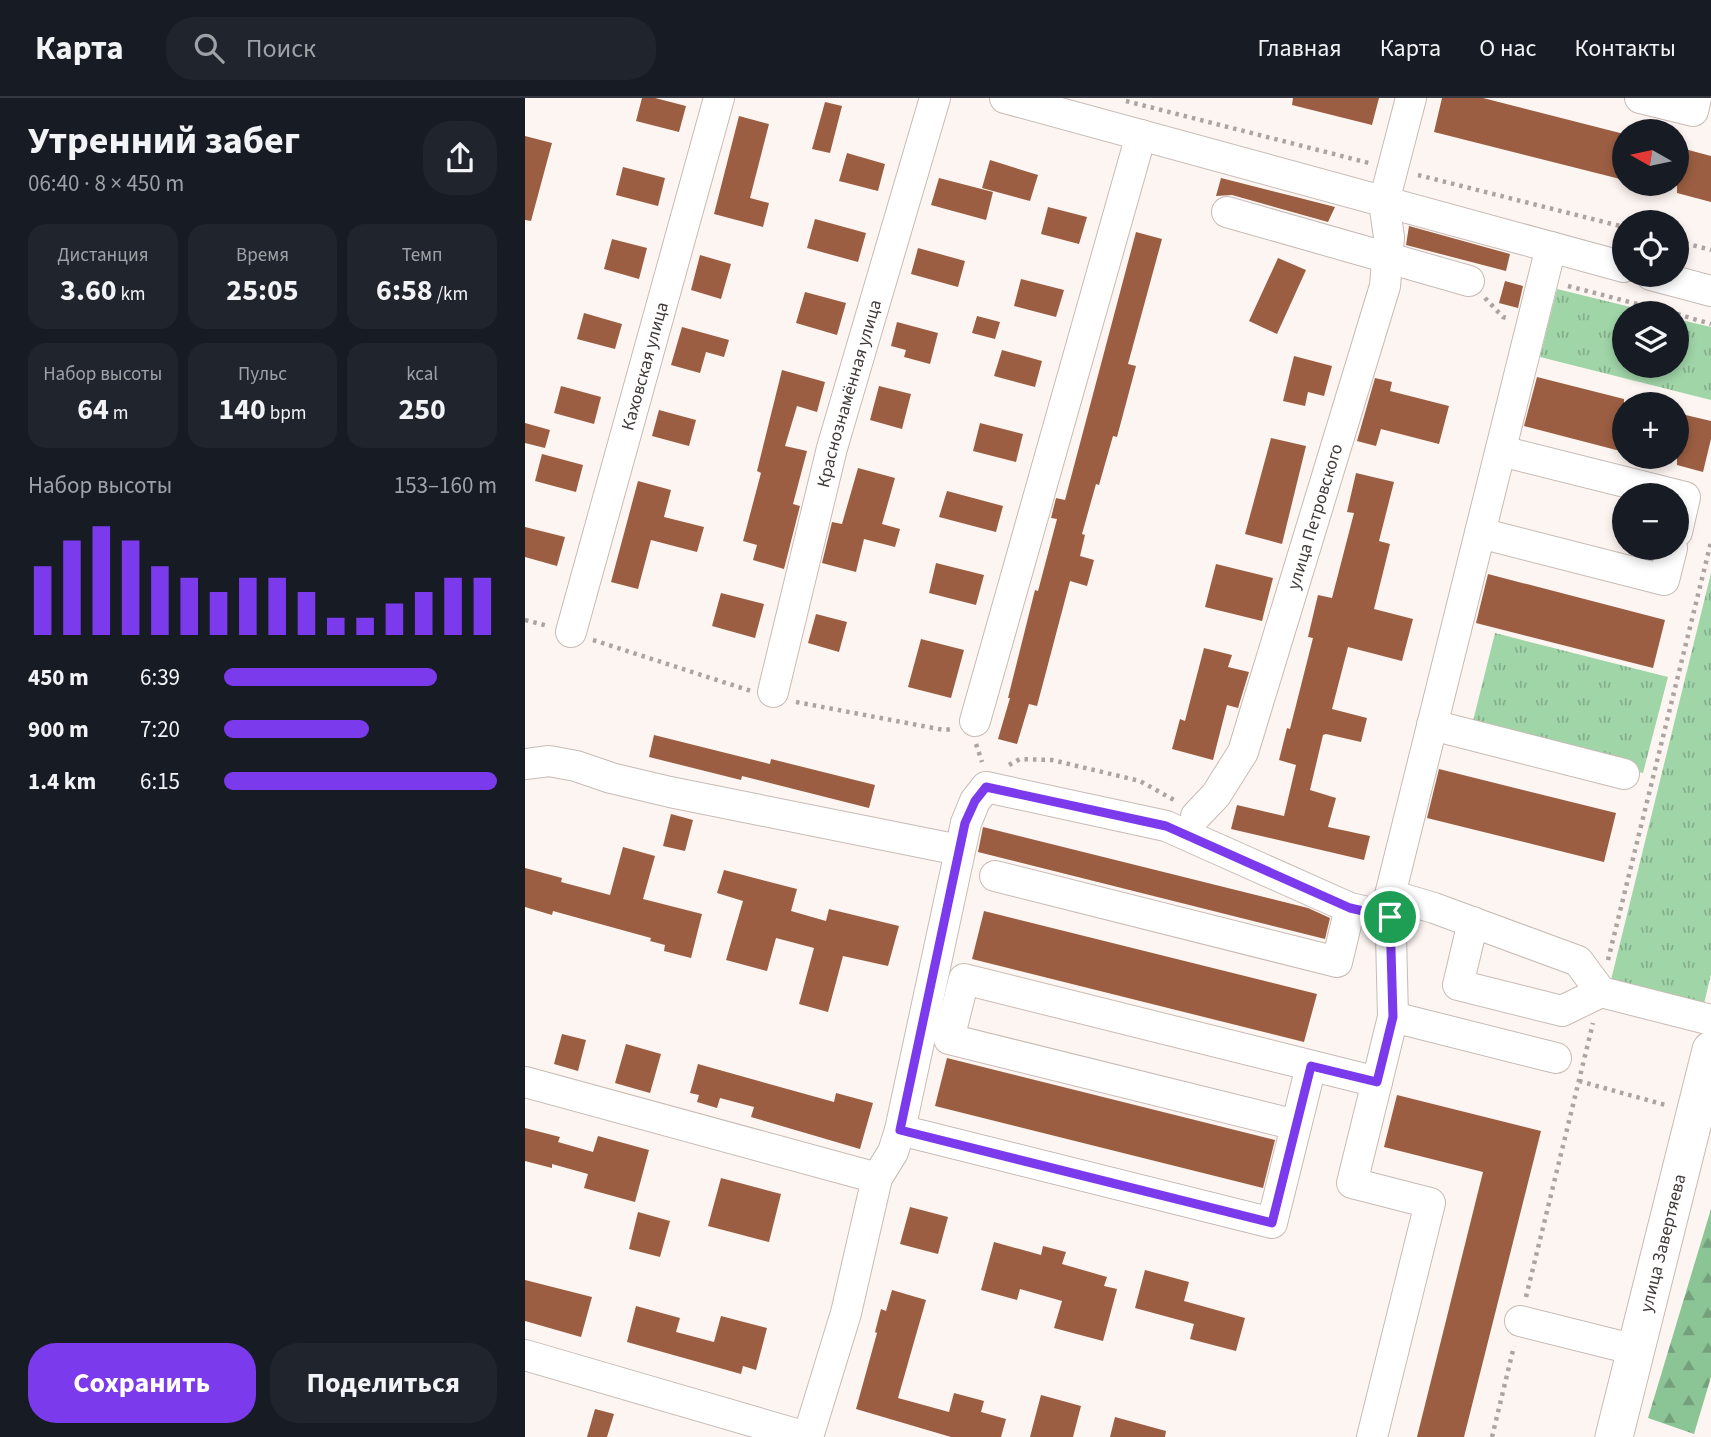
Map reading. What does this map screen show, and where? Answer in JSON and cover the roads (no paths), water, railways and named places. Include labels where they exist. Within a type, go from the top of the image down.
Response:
[{"type":"main road","name":"улица Завертяева","points":[[1614,1437],[1709,1067]]},
{"type":"street","name":"Каховская улица","points":[[571,632],[719,98]]},
{"type":"street","name":"Краснознамённая улица","points":[[773,692],[832,448],[935,98]]},
{"type":"street","points":[[1005,98],[1612,264]]},
{"type":"street","points":[[1384,202],[1411,98]]},
{"type":"street","points":[[1640,98],[1693,111],[1696,98]]},
{"type":"street","points":[[975,721],[1140,135]]},
{"type":"street","name":"улица Петровского","points":[[1196,816],[1216,795],[1243,752],[1385,286],[1389,237],[1384,202]]},
{"type":"street","points":[[1227,212],[1469,281]]},
{"type":"street","points":[[1372,1437],[1430,1203],[1352,1183],[1393,1017],[1390,906],[1432,725],[1551,247]]},
{"type":"street","points":[[1689,285],[1711,291]]},
{"type":"street","points":[[1501,451],[1629,483]]},
{"type":"street","points":[[1480,533],[1664,580],[1669,560]]},
{"type":"street","points":[[1432,725],[1624,774]]},
{"type":"street","points":[[525,764],[549,761],[576,765],[611,778],[670,792],[959,850]]},
{"type":"street","points":[[525,1355],[807,1437],[846,1313],[877,1178],[893,1152],[900,1130],[965,823],[975,801],[986,787],[1166,826],[1350,908],[1390,906],[1473,922],[1578,961],[1601,992],[1711,1020]]},
{"type":"street","points":[[995,876],[1337,962],[1350,908]]},
{"type":"street","points":[[1473,922],[1458,985],[1562,1011],[1601,992]]},
{"type":"street","points":[[1296,1125],[949,1039],[964,979],[1377,1082]]},
{"type":"street","points":[[1393,1017],[1556,1058]]},
{"type":"street","points":[[900,1130],[1272,1223],[1311,1066]]},
{"type":"street","points":[[525,1083],[877,1178]]},
{"type":"street","points":[[1520,1321],[1636,1350]]}]
